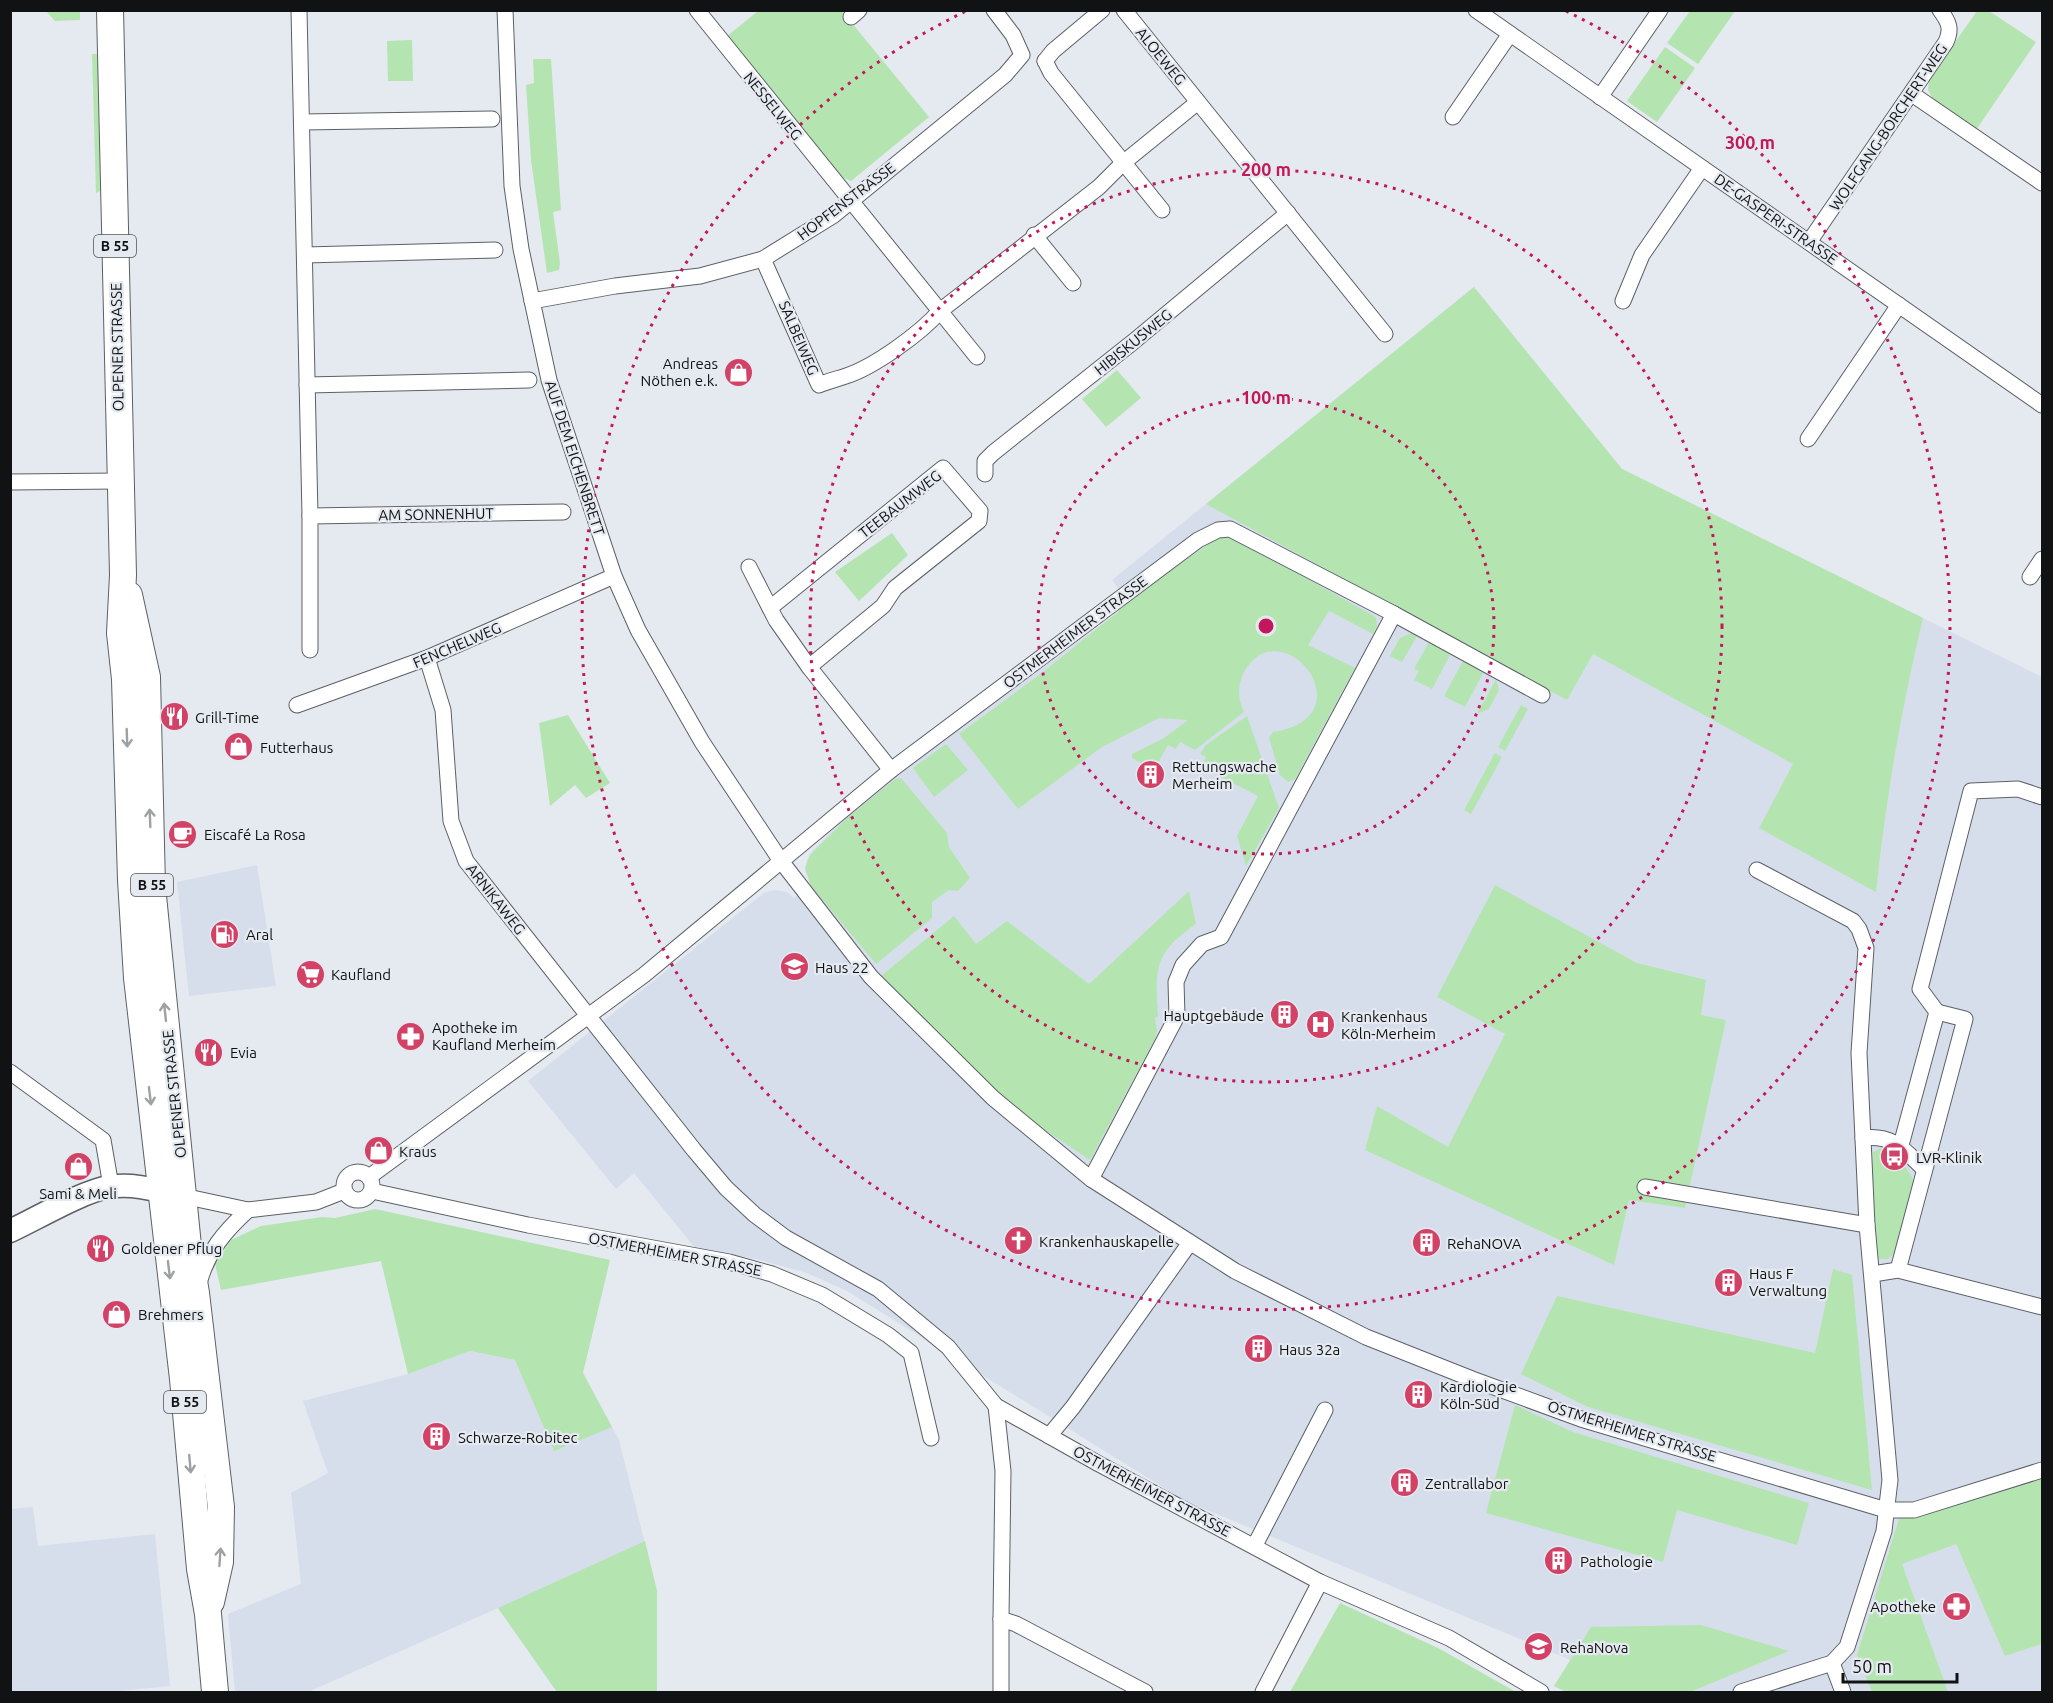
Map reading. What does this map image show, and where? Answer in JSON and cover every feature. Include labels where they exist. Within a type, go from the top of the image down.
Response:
[{"type":"main road","name":"OLPENER STRASSE","points":[[110,10],[123,575],[120,633],[136,678],[133,933],[172,1193],[183,1379],[200,1569],[208,1614],[215,1692]]},
{"type":"main road","name":"OLPENER STRASSE","points":[[172,1193],[188,1246],[196,1293],[220,1507],[220,1562],[208,1614]]},
{"type":"street","points":[[299,10],[310,516],[310,650]]},
{"type":"street","name":"AUF DEM EICHENBRETT","points":[[505,10],[512,186],[532,301],[560,415],[614,576],[638,630],[702,742],[781,861]]},
{"type":"street","name":"NESSELWEG","points":[[697,10],[852,200]]},
{"type":"street","points":[[994,10],[1013,35],[1022,55],[1045,61],[1051,73],[1162,210]]},
{"type":"street","points":[[1045,61],[1053,51],[1102,10]]},
{"type":"street","name":"ALOEWEG","points":[[1124,10],[1288,213]]},
{"type":"street","name":"DE-GASPERI-STRASSE","points":[[1476,10],[2043,405]]},
{"type":"street","points":[[1600,97],[1660,10]]},
{"type":"street","name":"WOLFGANG-BORCHERT-WEG","points":[[1809,242],[1912,93],[1951,32],[1948,21],[1941,10]]},
{"type":"street","points":[[1453,117],[1510,34]]},
{"type":"street","name":"HOPFENSTRASSE","points":[[532,301],[615,286],[700,276],[763,259],[824,221],[852,200],[1005,75],[1022,55]]},
{"type":"street","points":[[1912,93],[2043,183]]},
{"type":"street","points":[[1123,163],[1198,102]]},
{"type":"street","points":[[302,122],[492,119]]},
{"type":"street","name":"SALBEIWEG","points":[[763,259],[819,385],[846,376],[887,354],[928,325],[940,311],[1034,235],[1099,187],[1123,163]]},
{"type":"street","points":[[1623,301],[1642,255],[1702,168]]},
{"type":"street","points":[[852,200],[977,357]]},
{"type":"street","points":[[1288,213],[1385,334]]},
{"type":"street","name":"HIBISKUSWEG","points":[[985,474],[986,461],[993,453],[1133,342],[1288,213]]},
{"type":"street","points":[[1034,235],[1073,283]]},
{"type":"street","points":[[305,255],[495,250]]},
{"type":"street","points":[[1808,439],[1899,304]]},
{"type":"street","points":[[307,385],[529,380]]},
{"type":"street","name":"TEEBAUMWEG","points":[[770,608],[943,468],[980,511],[979,521],[895,588],[883,606],[809,666]]},
{"type":"street","points":[[10,482],[120,481]]},
{"type":"street","name":"AM SONNENHUT","points":[[310,516],[563,512]]},
{"type":"street","name":"OSTMERHEIMER STRASSE","points":[[370,1184],[644,975],[891,770],[1189,547],[1218,530],[1230,529],[1242,534],[1542,695]]},
{"type":"street","points":[[2030,577],[2043,559]]},
{"type":"street","points":[[749,567],[770,608],[809,666],[891,770]]},
{"type":"street","name":"FENCHELWEG","points":[[297,705],[427,658],[614,576]]},
{"type":"street","points":[[1091,1179],[1177,1016],[1176,981],[1179,973],[1194,951],[1202,944],[1221,937],[1394,615]]},
{"type":"street","name":"ARNIKAWEG","points":[[427,658],[443,710],[449,810],[455,837],[462,853],[588,1016]]},
{"type":"street","points":[[1898,1269],[1965,1019],[1936,1012],[1920,988],[1971,790],[2018,789],[2043,797]]},
{"type":"street","name":"OSTMERHEIMER STRASSE","points":[[781,861],[871,977],[993,1098],[1091,1179],[1189,1244],[1235,1271],[1335,1322],[1472,1379],[1581,1419],[1886,1510],[1914,1510],[2043,1470]]},
{"type":"street","points":[[1741,1692],[1832,1663],[1847,1647],[1884,1531],[1890,1480],[1867,1225],[1859,1053],[1866,948],[1864,939],[1853,921],[1845,915],[1756,870]]},
{"type":"street","points":[[1901,1145],[1936,1012]]},
{"type":"street","name":"OSTMERHEIMER STRASSE","points":[[588,1016],[609,1045],[729,1191],[786,1238],[878,1289],[948,1347],[996,1406],[1320,1582],[1449,1638],[1540,1692]]},
{"type":"street","points":[[10,1072],[103,1140],[111,1186]]},
{"type":"street","points":[[1863,1138],[1875,1136],[1901,1145],[1924,1169]]},
{"type":"street","points":[[362,1172],[370,1184],[366,1198],[358,1201],[349,1198],[344,1191],[344,1182],[349,1174],[362,1172]]},
{"type":"street","name":"OSTMERHEIMER STRASSE","points":[[370,1184],[528,1226],[729,1262],[772,1274],[822,1295],[888,1335],[911,1353],[931,1437]]},
{"type":"street","points":[[10,1231],[92,1191],[111,1186],[172,1193],[248,1210],[316,1203],[344,1191]]},
{"type":"street","points":[[1645,1187],[1867,1225]]},
{"type":"street","points":[[196,1293],[210,1253],[226,1231],[248,1210]]},
{"type":"street","points":[[1049,1436],[1086,1389],[1189,1244]]},
{"type":"street","points":[[1873,1274],[1898,1269],[2043,1307]]},
{"type":"street","points":[[996,1406],[1003,1471],[1001,1692]]},
{"type":"street","points":[[1255,1545],[1325,1410]]},
{"type":"street","points":[[1263,1692],[1320,1582]]},
{"type":"street","points":[[1001,1619],[1016,1624],[1145,1692]]},
{"type":"street","points":[[1832,1663],[1843,1692]]},
{"type":"shaded area","name":"Krankenhaus Köln-Merheim","points":[[1474,287],[1622,469],[2042,677],[2042,1692],[1622,1692],[1566,1658],[1185,1501],[847,1291],[807,1273],[756,1259],[696,1249],[634,1173],[616,1189],[528,1081],[764,893],[775,890],[787,892],[794,898],[811,886],[805,871],[807,860],[812,851],[847,816],[919,758],[1129,604],[1112,580]]},
{"type":"shaded area","name":"Aral","points":[[257,865],[276,986],[189,996],[177,882]]},
{"type":"shaded area","points":[[470,1351],[583,1373],[619,1440],[657,1591],[657,1692],[557,1692],[498,1608],[308,1692],[235,1692],[228,1614],[301,1584],[291,1493],[328,1473],[303,1401],[408,1374]]},
{"type":"shaded area","points":[[33,1507],[38,1546],[155,1534],[170,1686],[109,1692],[11,1692],[11,1509]]},
{"type":"green space","points":[[46,11],[80,11],[80,20],[55,21]]},
{"type":"green space","points":[[758,11],[842,11],[929,117],[851,181],[837,175],[726,37]]},
{"type":"green space","points":[[1690,11],[1735,11],[1698,64],[1667,43]]},
{"type":"green space","points":[[1977,11],[1989,11],[2036,42],[1976,130],[1934,101],[1928,90],[1929,79]]},
{"type":"green space","points":[[412,40],[413,81],[388,81],[387,41]]},
{"type":"green space","points":[[1665,47],[1695,68],[1657,122],[1627,101]]},
{"type":"green space","points":[[92,54],[98,54],[102,190],[96,193]]},
{"type":"green space","points":[[533,59],[551,59],[561,210],[553,212],[559,270],[547,273],[531,160],[526,85],[534,83]]},
{"type":"green space","points":[[1474,287],[1622,469],[1923,618],[1895,754],[1876,892],[1759,828],[1793,764],[1593,654],[1567,700],[1206,504]]},
{"type":"green space","points":[[1117,370],[1141,398],[1106,427],[1082,399]]},
{"type":"green space","points":[[892,533],[908,555],[859,601],[835,572]]},
{"type":"green space","points":[[1220,536],[1234,538],[1376,617],[1377,626],[1373,634],[1329,611],[1308,645],[1355,668],[1295,779],[1288,782],[1280,775],[1269,738],[1273,732],[1301,722],[1315,707],[1316,689],[1309,672],[1295,658],[1278,651],[1260,655],[1244,672],[1239,692],[1244,712],[1195,750],[1180,742],[1176,749],[1168,745],[1154,770],[1132,758],[1132,754],[1164,738],[1188,720],[1159,718],[1102,747],[1018,809],[959,734],[1043,672],[1119,611],[1117,608]]},
{"type":"green space","points":[[1411,633],[1417,636],[1402,662],[1390,656],[1400,638]]},
{"type":"green space","points":[[1429,642],[1450,655],[1432,689],[1414,680],[1419,671],[1414,669]]},
{"type":"green space","points":[[1463,661],[1483,673],[1465,707],[1444,696]]},
{"type":"green space","points":[[1496,679],[1499,690],[1489,709],[1477,714]]},
{"type":"green space","points":[[1521,705],[1528,709],[1505,751],[1498,747]]},
{"type":"green space","points":[[568,715],[610,783],[586,798],[575,785],[550,806],[539,723]]},
{"type":"green space","points":[[1247,716],[1279,808],[1246,866],[1237,836],[1258,796],[1201,767],[1206,757],[1200,754],[1206,745]]},
{"type":"green space","points":[[946,744],[968,770],[934,797],[913,768]]},
{"type":"green space","points":[[1495,753],[1502,757],[1471,814],[1464,810]]},
{"type":"green space","points":[[901,778],[947,833],[949,847],[970,878],[958,891],[949,890],[932,902],[932,918],[876,964],[811,886],[805,868],[810,855],[848,817],[895,779]]},
{"type":"green space","points":[[1495,885],[1637,963],[1706,980],[1701,1015],[1726,1020],[1685,1208],[1629,1200],[1614,1265],[1365,1150],[1377,1106],[1448,1147],[1505,1034],[1437,997]]},
{"type":"green space","points":[[1189,891],[1196,924],[1172,944],[1160,963],[1155,1039],[1090,1160],[1030,1120],[966,1063],[881,976],[954,916],[976,944],[1007,921],[1089,984]]},
{"type":"green space","points":[[1881,1148],[1891,1152],[1900,1161],[1909,1171],[1914,1182],[1894,1254],[1888,1259],[1878,1259],[1872,1187],[1873,1152]]},
{"type":"green space","points":[[375,1209],[610,1260],[583,1373],[612,1427],[554,1451],[515,1360],[470,1351],[408,1374],[381,1261],[221,1290],[215,1264],[231,1240],[261,1226],[322,1217],[335,1218]]},
{"type":"green space","points":[[1833,1269],[1852,1275],[1872,1490],[1588,1407],[1521,1374],[1557,1296],[1815,1353]]},
{"type":"green space","points":[[1515,1405],[1573,1432],[1809,1503],[1797,1545],[1677,1510],[1663,1562],[1486,1513]]},
{"type":"green space","points":[[2042,1475],[2042,1644],[2005,1656],[1956,1544],[1902,1564],[1948,1692],[1872,1692],[1857,1655],[1899,1519]]},
{"type":"green space","points":[[645,1541],[657,1591],[657,1692],[557,1692],[498,1608]]},
{"type":"green space","points":[[1340,1603],[1438,1648],[1516,1692],[1290,1692]]},
{"type":"green space","points":[[1701,1625],[1789,1651],[1690,1692],[1566,1692],[1554,1686],[1591,1627]]},
{"type":"place","name":"Andreas Nöthen e.k.","points":[[739,372]]},
{"type":"place","name":"Grill-Time","points":[[174,717]]},
{"type":"place","name":"Futterhaus","points":[[239,747]]},
{"type":"place","name":"Rettungswache Merheim","points":[[1151,775]]},
{"type":"place","name":"Eiscafé La Rosa","points":[[183,834]]},
{"type":"place","name":"Aral","points":[[225,934]]},
{"type":"place","name":"Haus 22","points":[[794,967]]},
{"type":"place","name":"Kaufland","points":[[310,974]]},
{"type":"place","name":"Hauptgebäude","points":[[1285,1015]]},
{"type":"place","name":"Krankenhaus Köln-Merheim","points":[[1320,1025]]},
{"type":"place","name":"Apotheke im Kaufland Merheim","points":[[411,1036]]},
{"type":"place","name":"Evia","points":[[209,1052]]},
{"type":"place","name":"Kraus","points":[[378,1151]]},
{"type":"place","name":"LVR-Klinik","points":[[1895,1157]]},
{"type":"place","name":"Sami & Meli","points":[[78,1166]]},
{"type":"place","name":"Krankenhauskapelle","points":[[1018,1241]]},
{"type":"place","name":"RehaNOVA","points":[[1426,1243]]},
{"type":"place","name":"Goldener Pflug","points":[[100,1248]]},
{"type":"place","name":"Haus F Verwaltung","points":[[1728,1282]]},
{"type":"place","name":"Brehmers","points":[[117,1314]]},
{"type":"place","name":"Haus 32a","points":[[1258,1349]]},
{"type":"place","name":"Kardiologie Köln-Süd","points":[[1419,1395]]},
{"type":"place","name":"Schwarze-Robitec","points":[[437,1437]]},
{"type":"place","name":"Zentrallabor","points":[[1404,1483]]},
{"type":"place","name":"Pathologie","points":[[1559,1561]]},
{"type":"place","name":"Apotheke","points":[[1957,1606]]},
{"type":"place","name":"RehaNova","points":[[1539,1647]]}]
